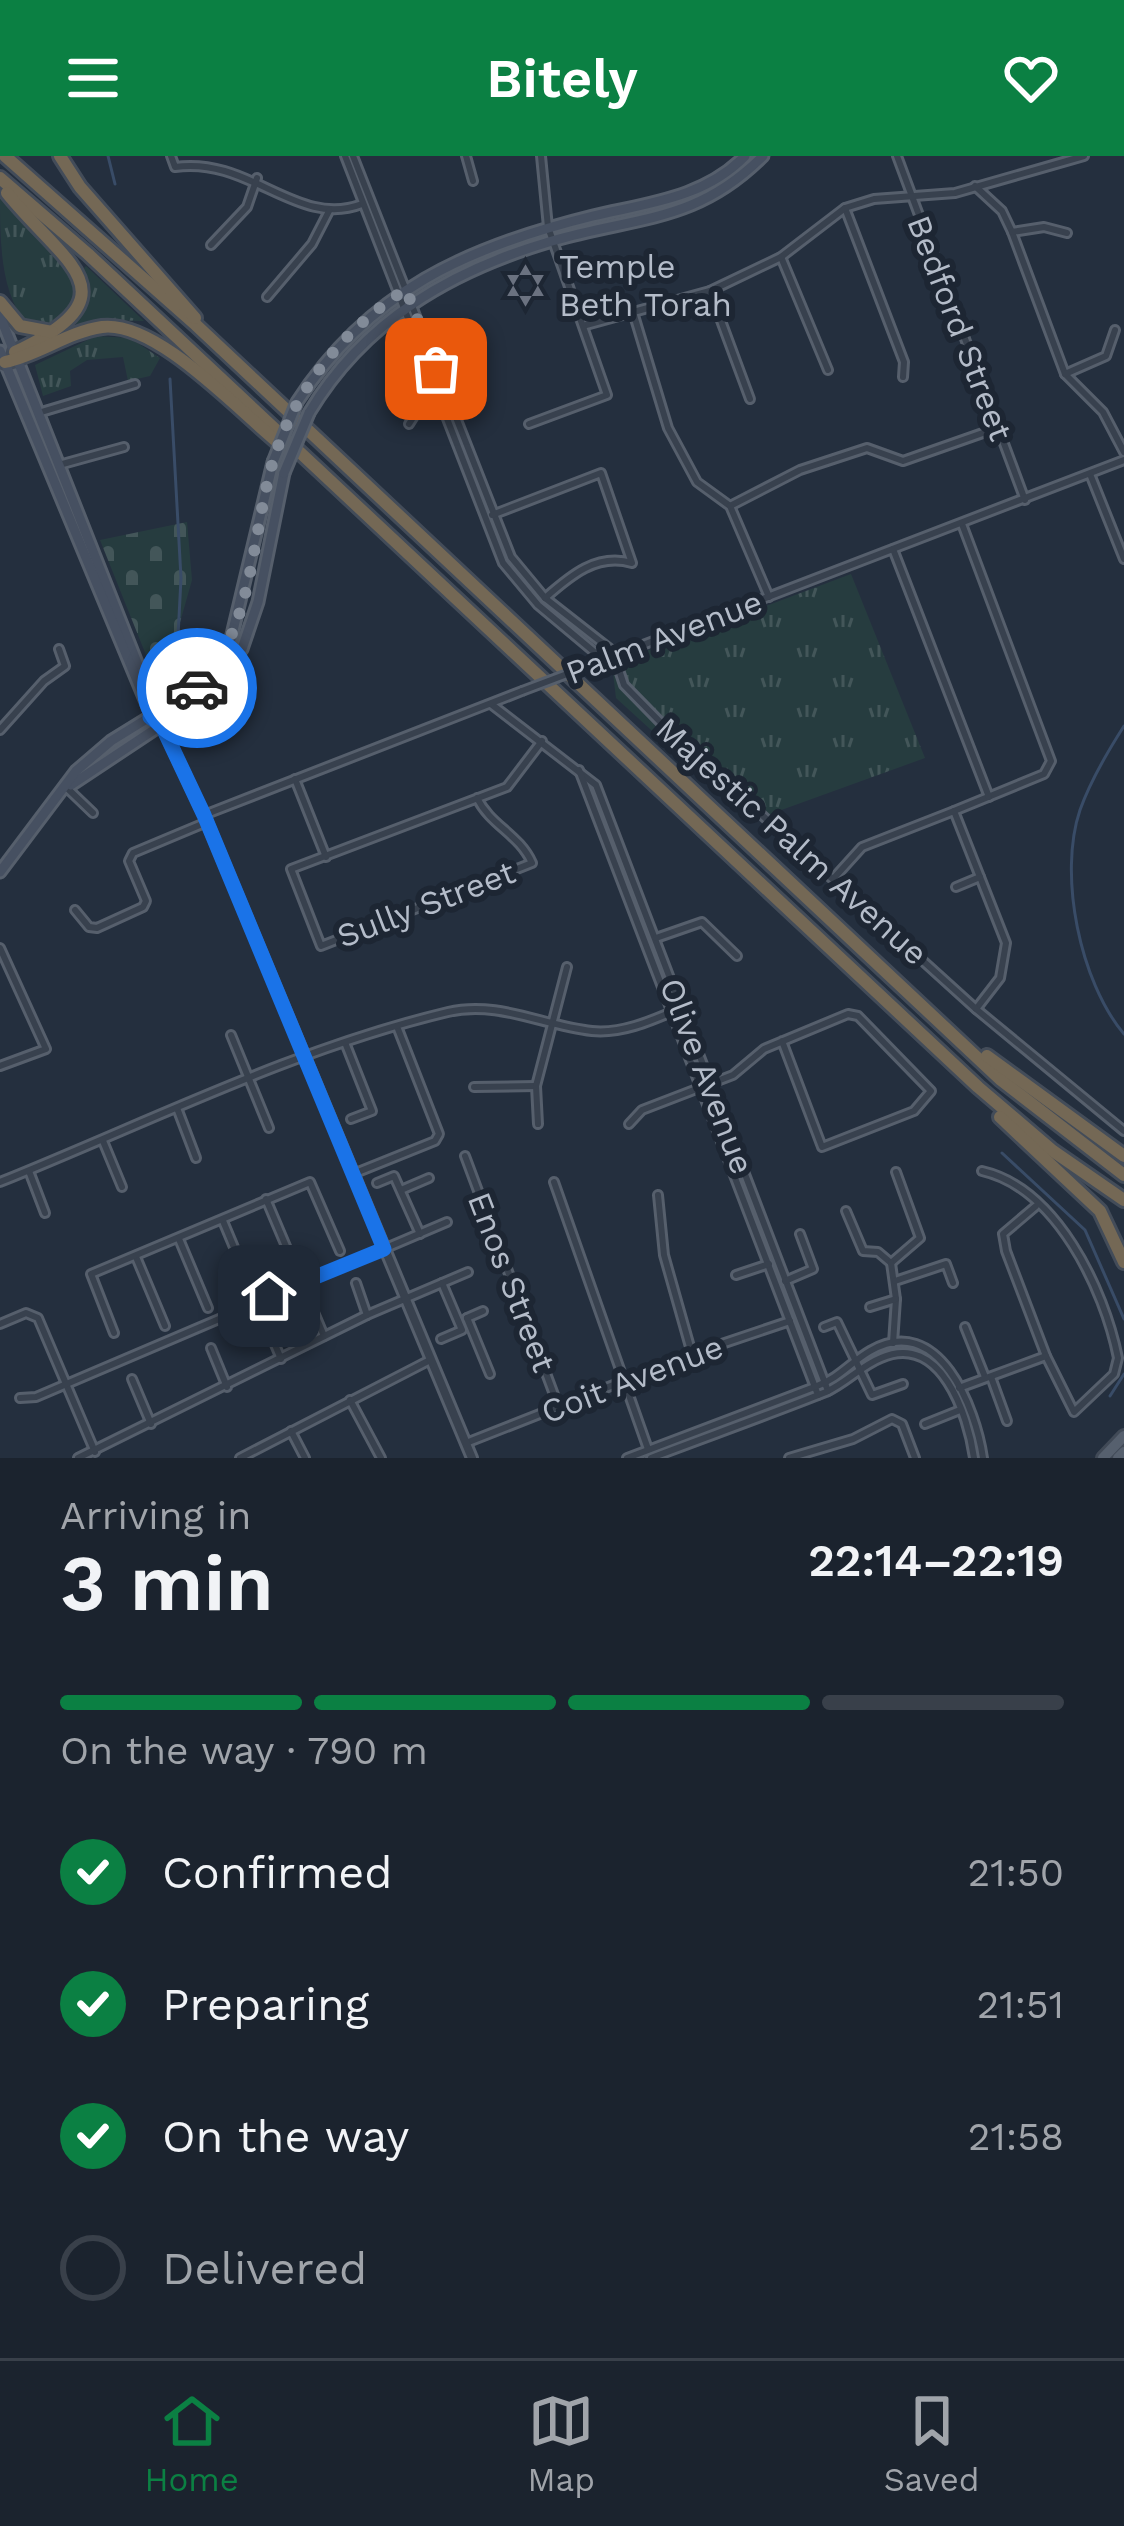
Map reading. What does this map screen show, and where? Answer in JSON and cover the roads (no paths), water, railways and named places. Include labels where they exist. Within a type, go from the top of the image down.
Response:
[{"type":"highway","points":[[5,156],[196,325],[1032,1108],[1124,1175]]},
{"type":"highway","points":[[60,156],[80,187],[193,312],[196,325]]},
{"type":"highway","points":[[0,180],[79,274],[82,298],[64,328],[7,358]]},
{"type":"highway","points":[[0,180],[310,461],[947,1058],[1031,1134],[1124,1200]]},
{"type":"highway","points":[[0,302],[28,330],[64,328]]},
{"type":"highway","points":[[7,358],[88,331],[127,329],[173,356],[284,448],[310,461]]},
{"type":"highway","points":[[907,991],[1029,1091],[1124,1156]]},
{"type":"highway","points":[[947,1058],[1013,1130],[1100,1211],[1124,1262]]},
{"type":"main road","points":[[0,872],[96,752],[200,686],[230,644],[273,462],[297,402],[364,317],[401,292],[548,227],[693,193],[726,175],[745,156]]},
{"type":"main road","points":[[67,788],[114,751],[205,696],[242,649],[258,602],[284,473],[309,413],[332,374],[371,331],[407,306],[508,256],[698,206],[730,189],[763,156]]},
{"type":"main road","points":[[0,316],[7,358],[162,726]]},
{"type":"main road","points":[[7,358],[38,413],[155,714]]},
{"type":"main road","points":[[1103,1458],[1124,1436]]},
{"type":"street","points":[[171,156],[176,167],[199,159],[229,162],[329,211],[366,202]]},
{"type":"street","points":[[349,156],[503,562],[538,605],[605,661]]},
{"type":"street","points":[[466,156],[473,181]]},
{"type":"street","points":[[529,424],[607,395],[548,227],[542,156]]},
{"type":"street","name":"Bedford Street","points":[[897,156],[1025,500]]},
{"type":"street","points":[[586,325],[710,291],[781,257],[845,208],[910,196],[956,194],[1084,156]]},
{"type":"street","points":[[211,245],[247,207],[257,178]]},
{"type":"street","points":[[975,186],[1002,211],[1065,374],[1103,412],[1124,456]]},
{"type":"street","points":[[845,208],[904,362],[903,377]]},
{"type":"street","points":[[267,297],[312,244],[329,211]]},
{"type":"street","points":[[1012,232],[1044,227],[1067,233]]},
{"type":"street","points":[[781,257],[828,370]]},
{"type":"street","points":[[710,291],[750,400]]},
{"type":"street","points":[[632,312],[668,428],[697,482],[730,506],[769,597]]},
{"type":"street","points":[[1065,374],[1106,356],[1115,330]]},
{"type":"street","points":[[38,413],[135,384]]},
{"type":"street","points":[[410,424],[416,413],[444,403]]},
{"type":"street","points":[[730,506],[800,470],[867,448],[903,460],[997,428]]},
{"type":"street","points":[[59,465],[124,447]]},
{"type":"street","name":"Palm Avenue","points":[[76,910],[88,927],[97,928],[143,907],[146,901],[129,861],[133,853],[295,779],[583,668],[617,660],[1090,474],[1124,456]]},
{"type":"street","points":[[487,517],[601,473],[632,562],[613,557],[584,568],[538,605]]},
{"type":"street","points":[[1090,474],[1124,559]]},
{"type":"street","points":[[487,517],[511,557],[545,598],[617,660]]},
{"type":"street","points":[[833,878],[862,847],[1045,774],[1050,754],[962,524]]},
{"type":"street","points":[[893,549],[989,797]]},
{"type":"street","points":[[0,730],[44,681],[65,666],[59,649]]},
{"type":"street","name":"Majestic Palm Avenue","points":[[617,660],[624,685],[668,730],[976,1009],[1124,1131]]},
{"type":"street","name":"Olive Avenue","points":[[491,704],[578,767],[650,940],[795,1320],[826,1387]]},
{"type":"street","points":[[162,726],[206,819],[472,1458]]},
{"type":"street","points":[[295,779],[326,857],[506,787],[542,741]]},
{"type":"street","points":[[67,788],[92,813]]},
{"type":"street","name":"Sully Street","points":[[326,857],[291,869],[321,946],[532,863],[523,843],[488,819],[477,798]]},
{"type":"street","points":[[954,811],[1006,956],[1000,979],[976,1009]]},
{"type":"street","points":[[956,886],[980,877]]},
{"type":"street","points":[[650,940],[702,922],[737,956]]},
{"type":"street","points":[[0,947],[46,1049],[0,1066]]},
{"type":"street","points":[[538,1124],[536,1086],[567,967]]},
{"type":"street","points":[[0,1181],[250,1078],[479,1006],[618,1030],[677,1010]]},
{"type":"street","points":[[629,1124],[642,1110],[707,1087],[782,1041],[848,1014],[858,1016],[931,1091],[914,1111],[822,1147],[782,1041]]},
{"type":"street","points":[[353,1174],[435,1141],[439,1134],[398,1029]]},
{"type":"street","points":[[231,1035],[269,1128]]},
{"type":"street","points":[[346,1046],[372,1111],[351,1119]]},
{"type":"street","points":[[474,1087],[536,1086]]},
{"type":"street","name":"Olive Avenue","points":[[707,1087],[769,1264],[780,1282]]},
{"type":"street","points":[[177,1108],[196,1158]]},
{"type":"street","points":[[102,1140],[122,1187]]},
{"type":"street","name":"Enos Street","points":[[465,1156],[559,1408]]},
{"type":"street","points":[[29,1170],[45,1213]]},
{"type":"street","points":[[982,1171],[1004,1176],[1055,1220],[1082,1256],[1118,1358],[1114,1373],[1074,1412],[1046,1356],[1004,1234],[1036,1206]]},
{"type":"street","points":[[891,1263],[920,1238],[896,1172]]},
{"type":"street","points":[[377,1183],[394,1176],[419,1234]]},
{"type":"street","points":[[401,1190],[428,1178]]},
{"type":"street","points":[[114,1334],[91,1274],[310,1181],[340,1251]]},
{"type":"street","points":[[554,1182],[650,1455]]},
{"type":"street","points":[[658,1196],[664,1256],[692,1354]]},
{"type":"street","points":[[266,1199],[325,1336]]},
{"type":"street","points":[[846,1211],[863,1251],[878,1252],[891,1263],[896,1298],[892,1354]]},
{"type":"street","points":[[223,1221],[251,1288]]},
{"type":"street","points":[[20,1399],[66,1384],[447,1222]]},
{"type":"street","points":[[780,1282],[813,1269],[800,1234]]},
{"type":"street","points":[[178,1239],[208,1308]]},
{"type":"street","points":[[136,1257],[165,1326]]},
{"type":"street","points":[[736,1275],[769,1264]]},
{"type":"street","points":[[895,1281],[946,1264],[953,1282]]},
{"type":"street","points":[[78,1458],[367,1315],[468,1272]]},
{"type":"street","points":[[356,1283],[367,1315]]},
{"type":"street","points":[[441,1340],[462,1330],[442,1283]]},
{"type":"street","points":[[871,1307],[896,1298]]},
{"type":"street","points":[[458,1322],[483,1311]]},
{"type":"street","points":[[0,1324],[26,1313],[38,1318],[95,1452]]},
{"type":"street","points":[[467,1318],[490,1373]]},
{"type":"street","name":"Olive Avenue","points":[[795,1320],[817,1391]]},
{"type":"street","name":"Coit Avenue","points":[[466,1443],[692,1354],[795,1320]]},
{"type":"street","points":[[824,1327],[837,1322],[872,1395],[903,1384]]},
{"type":"street","points":[[965,1327],[1007,1421]]},
{"type":"street","points":[[268,1328],[281,1359]]},
{"type":"street","points":[[627,1458],[650,1455],[817,1391],[892,1344],[938,1356],[958,1389],[983,1458]]},
{"type":"street","points":[[211,1348],[226,1387]]},
{"type":"street","points":[[858,1368],[892,1354],[932,1363],[958,1389]]},
{"type":"street","points":[[958,1389],[1046,1356]]},
{"type":"street","points":[[240,1458],[430,1360]]},
{"type":"street","points":[[132,1378],[151,1424]]},
{"type":"street","points":[[350,1400],[381,1458]]},
{"type":"street","points":[[925,1424],[965,1408]]},
{"type":"street","points":[[965,1408],[974,1458]]},
{"type":"street","points":[[789,1458],[853,1439],[892,1419],[902,1424],[915,1458]]},
{"type":"street","points":[[291,1431],[305,1458]]},
{"type":"waterway","points":[[108,156],[115,184]]},
{"type":"waterway","points":[[170,379],[181,578],[176,676]]},
{"type":"waterway","points":[[1124,726],[1080,810],[1071,865],[1085,957],[1095,986],[1124,1034]]},
{"type":"waterway","points":[[1002,1153],[1085,1230],[1124,1319]]},
{"type":"waterway","points":[[1110,1396],[1124,1374]]},
{"type":"place","name":"Temple Beth Torah","points":[[525,285]]}]
